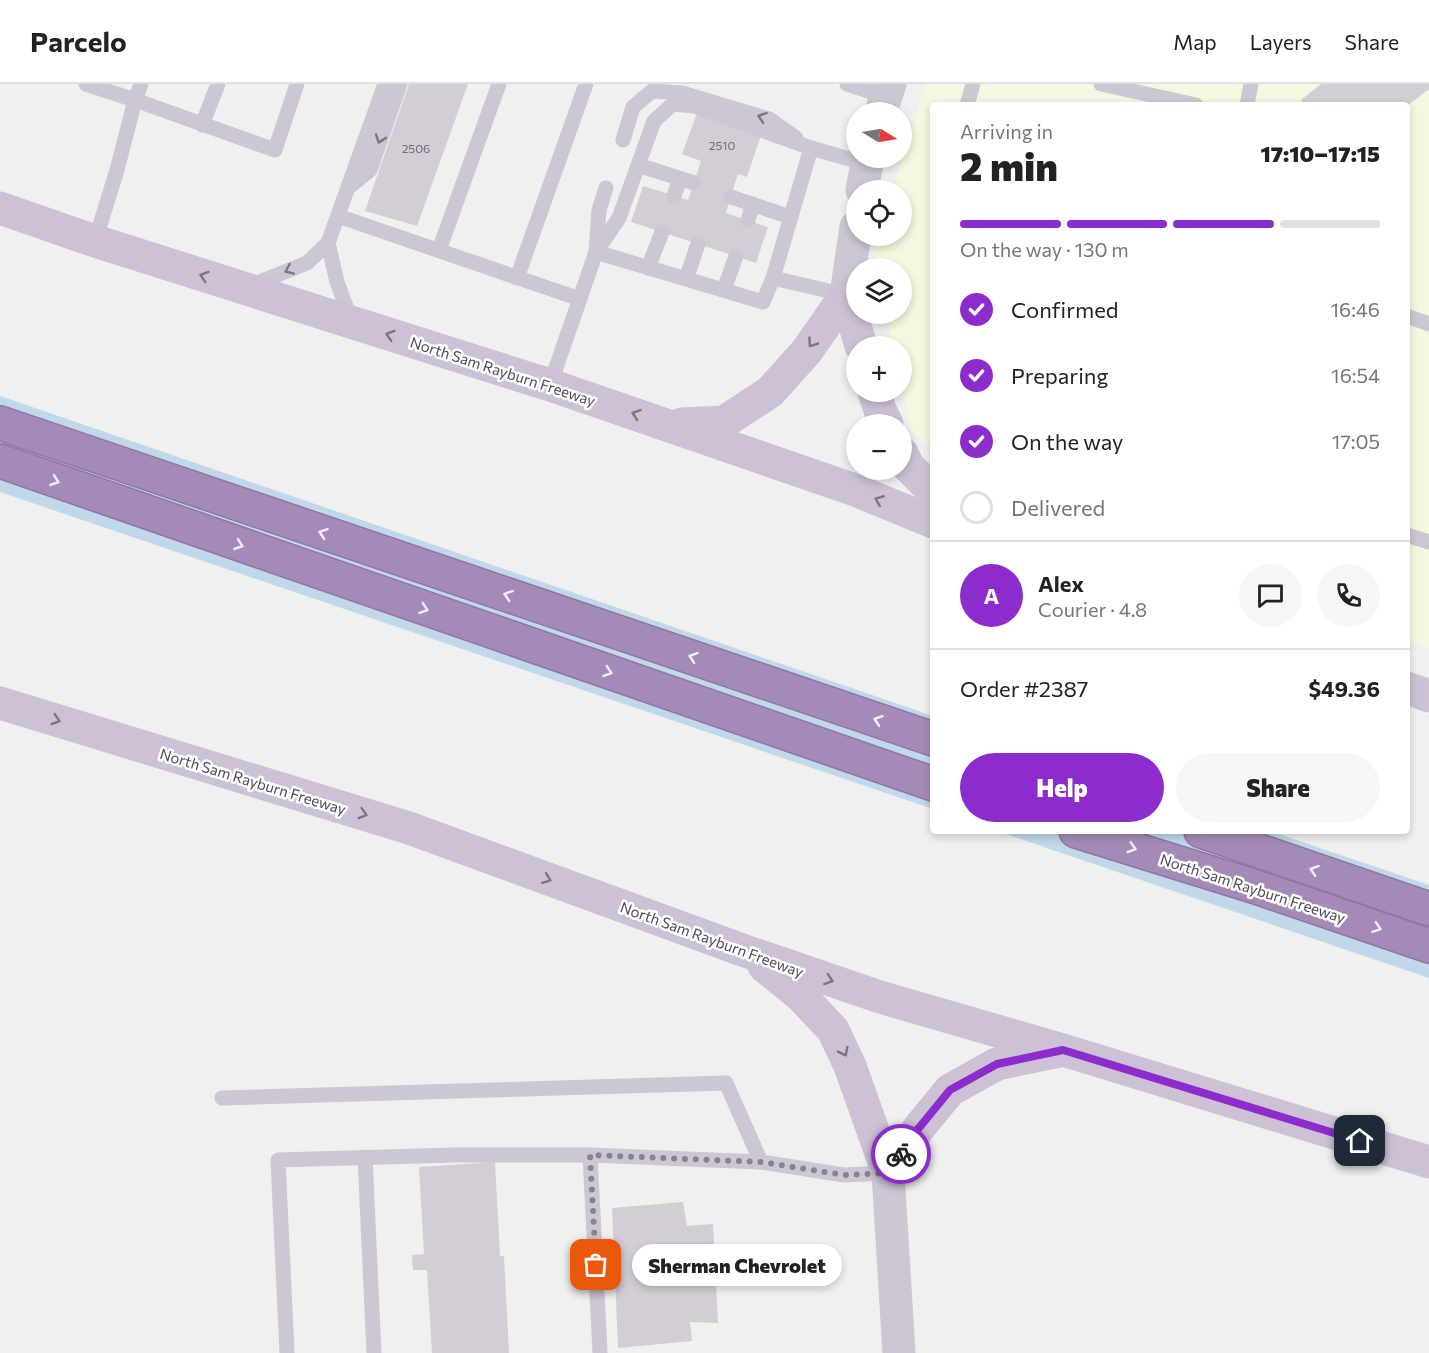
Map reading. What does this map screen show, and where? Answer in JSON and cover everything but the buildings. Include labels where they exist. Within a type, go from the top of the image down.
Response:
[{"type":"highway","points":[[0,423],[930,738]]},
{"type":"highway","points":[[0,461],[930,783]]},
{"type":"highway","name":"North Sam Rayburn Freeway","points":[[1086,834],[1253,886],[1429,946]]},
{"type":"highway","points":[[1210,834],[1429,909]]},
{"type":"main road","name":"North Sam Rayburn Freeway","points":[[0,208],[244,289],[550,385],[855,490],[930,521]]},
{"type":"main road","points":[[667,425],[724,422],[770,392],[806,352],[846,295]]},
{"type":"main road","points":[[912,470],[930,488]]},
{"type":"main road","points":[[1410,689],[1429,696]]},
{"type":"main road","name":"North Sam Rayburn Freeway","points":[[0,703],[409,828],[745,951],[880,997],[1063,1050],[1429,1162]]},
{"type":"main road","points":[[745,951],[801,996],[833,1030],[850,1066],[888,1173]]},
{"type":"main road","points":[[888,1173],[918,1129],[950,1090],[997,1064],[1063,1050]]},
{"type":"street","points":[[888,1173],[899,1353]]},
{"type":"lane","points":[[86,84],[275,150],[297,84]]},
{"type":"lane","points":[[95,241],[141,84]]},
{"type":"lane","points":[[202,125],[218,84]]},
{"type":"lane","points":[[244,289],[307,263],[328,243],[385,84]]},
{"type":"lane","points":[[348,188],[370,170],[400,84]]},
{"type":"lane","points":[[517,278],[586,84]]},
{"type":"lane","points":[[847,84],[886,98]]},
{"type":"lane","points":[[968,102],[973,84]]},
{"type":"lane","points":[[1101,84],[1182,102]]},
{"type":"lane","points":[[1247,102],[1251,84]]},
{"type":"lane","points":[[439,250],[498,85]]},
{"type":"lane","points":[[623,140],[633,107],[652,91],[682,93],[769,119],[811,148]]},
{"type":"lane","points":[[596,252],[619,218],[654,121],[673,104],[695,106],[811,148],[866,171]]},
{"type":"lane","points":[[596,252],[764,302],[811,148]]},
{"type":"lane","points":[[638,165],[687,181],[674,196]]},
{"type":"lane","points":[[550,385],[596,252],[599,210],[606,188]]},
{"type":"lane","points":[[731,197],[790,217]]},
{"type":"lane","points":[[748,220],[753,204]]},
{"type":"lane","points":[[338,216],[580,299]]},
{"type":"lane","points":[[648,268],[662,232]]},
{"type":"lane","points":[[328,243],[337,282],[353,323]]},
{"type":"lane","points":[[686,279],[698,244]]},
{"type":"lane","points":[[724,290],[736,256]]},
{"type":"lane","points":[[773,278],[846,295]]},
{"type":"lane","points":[[1410,317],[1429,324]]},
{"type":"lane","points":[[1410,536],[1429,542]]},
{"type":"lane","points":[[222,1098],[726,1083],[761,1162]]},
{"type":"lane","points":[[287,1353],[278,1160],[590,1155],[761,1162],[844,1175],[888,1173]]},
{"type":"lane","points":[[590,1155],[600,1353]]},
{"type":"lane","points":[[365,1157],[374,1353]]},
{"type":"shaded area","points":[[926,84],[1429,84],[1429,648],[1410,641],[1410,102],[930,102],[930,447],[912,432],[912,414],[908,414],[905,402],[912,402],[912,336],[891,336],[888,324],[912,324],[912,258],[875,258],[875,246],[912,246],[912,180],[895,180],[899,168],[912,168],[912,128]]},
{"type":"shaded area","points":[[0,396],[930,715],[930,808],[0,492]]},
{"type":"shaded area","points":[[1006,834],[1279,834],[1429,885],[1429,978]]},
{"type":"way so far","points":[[596,1265],[590,1155],[761,1162],[812,1172],[844,1175],[888,1173],[901,1154]]},
{"type":"place","name":"Sherman Chevrolet","points":[[596,1265]]},
{"type":"route","points":[[901,1154],[950,1090],[997,1064],[1063,1050],[1360,1141]]}]
